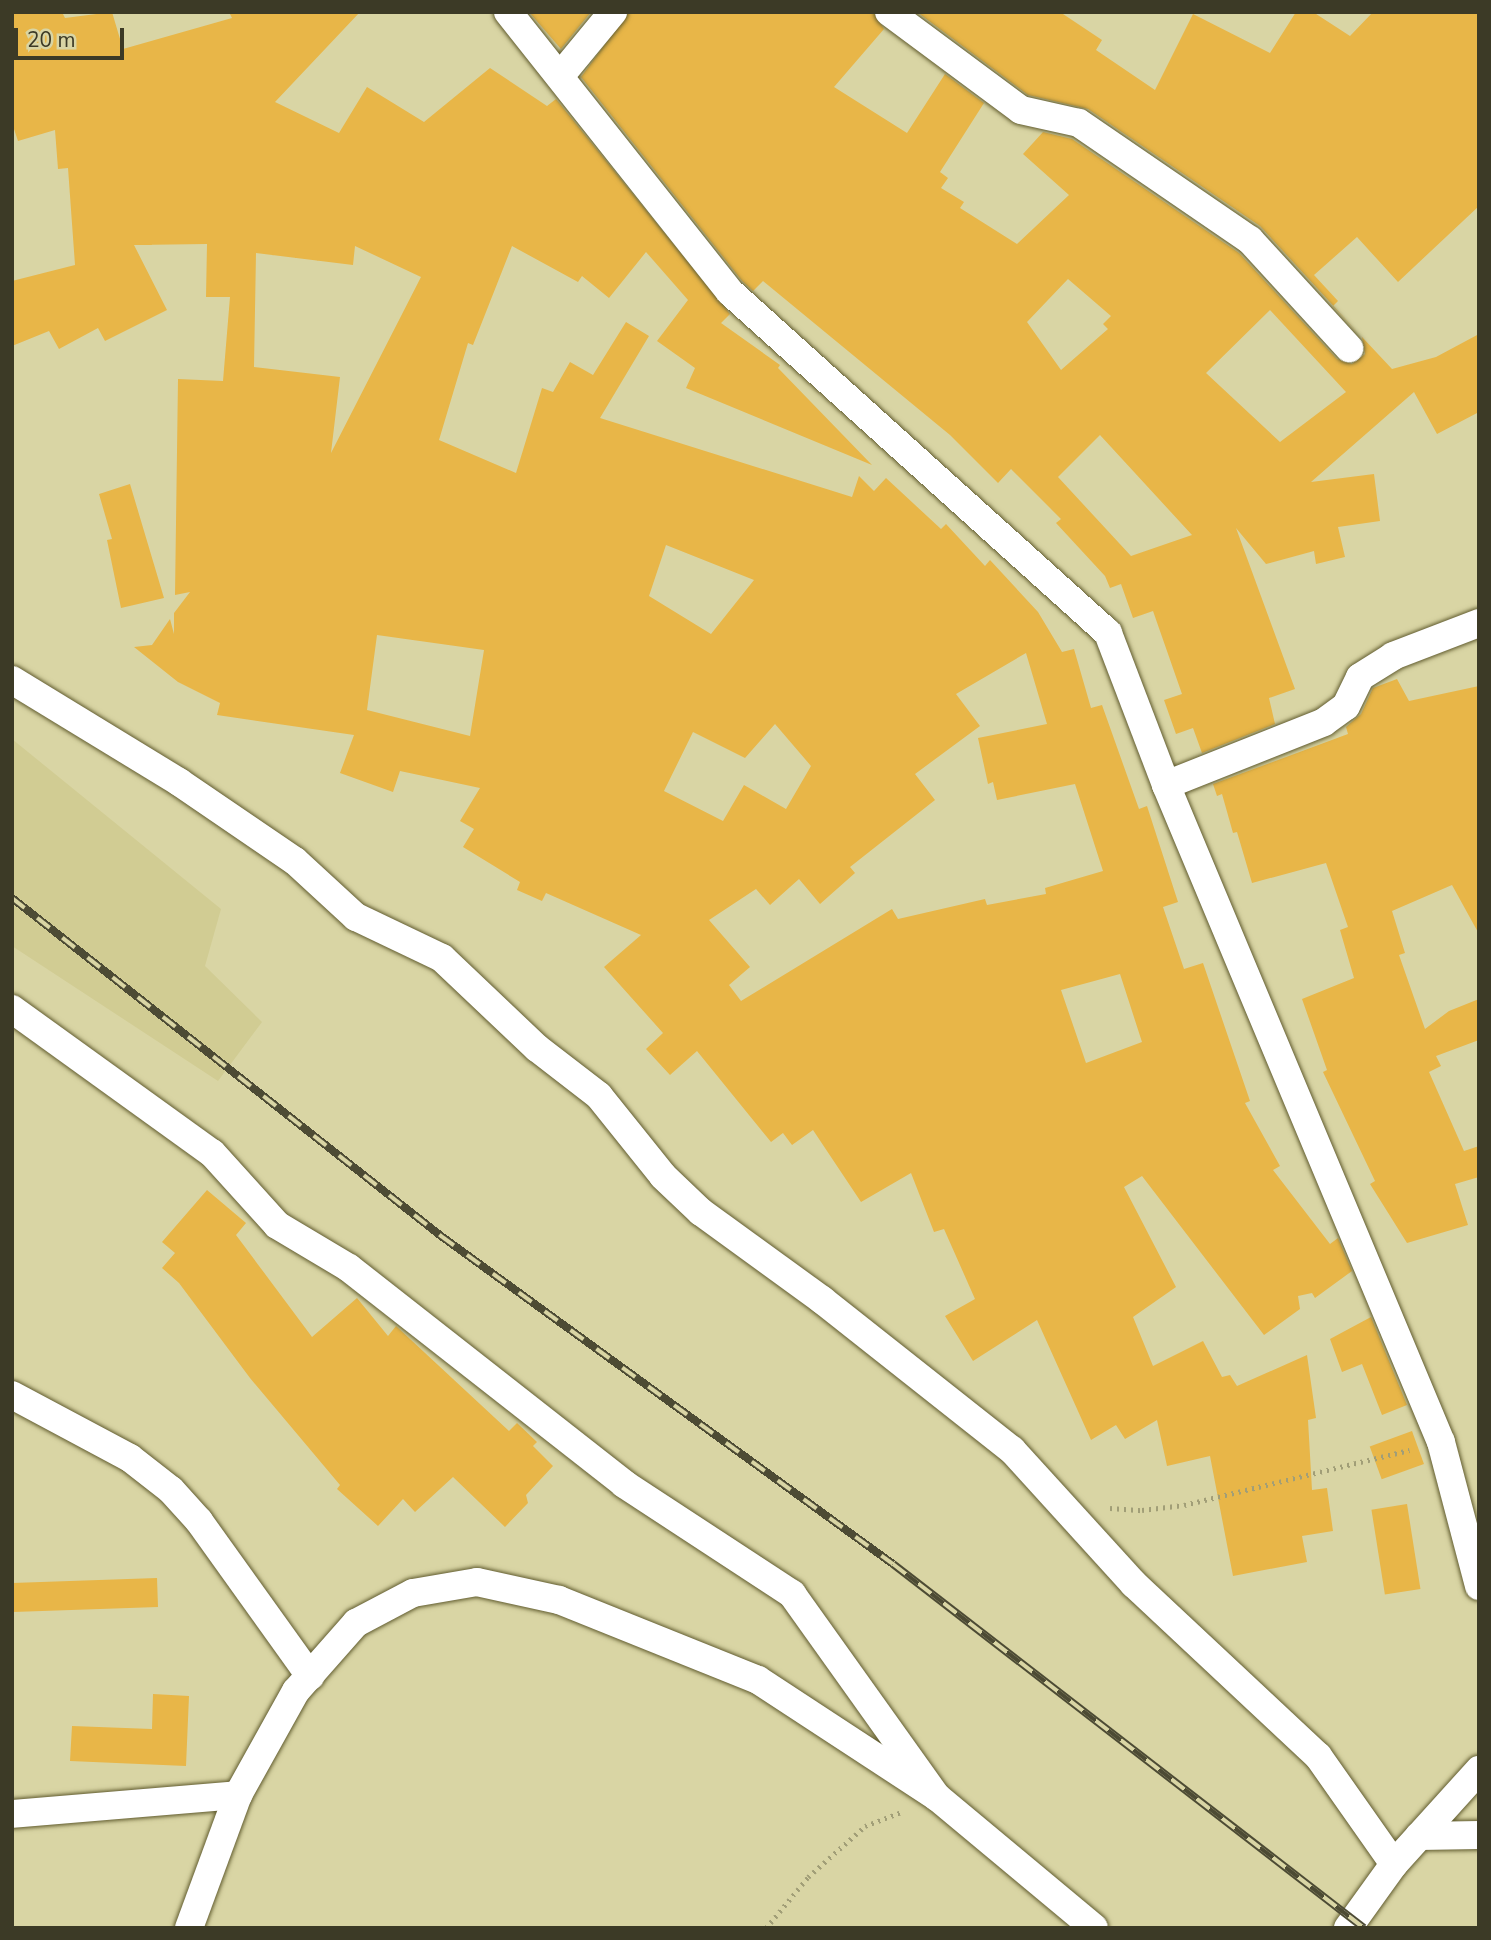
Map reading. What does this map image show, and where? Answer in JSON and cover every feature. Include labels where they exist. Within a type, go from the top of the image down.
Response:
[{"type":"street","points":[[508,12],[561,75],[730,292],[1012,541],[1108,633],[1166,785],[1441,1442],[1479,1586]]},
{"type":"street","points":[[561,75],[614,12]]},
{"type":"street","points":[[889,12],[1021,110],[1079,123],[1250,240],[1349,348]]},
{"type":"street","points":[[1166,785],[1324,722],[1346,706],[1360,677],[1393,656],[1479,623]]},
{"type":"street","points":[[12,680],[178,782],[295,861],[356,917],[442,958],[537,1048],[599,1096],[663,1176],[701,1213],[822,1300],[1002,1441],[1134,1584],[1318,1756],[1394,1864]]},
{"type":"street","points":[[12,1009],[212,1153],[277,1225],[349,1268],[624,1484],[792,1594],[937,1797]]},
{"type":"street","points":[[12,1395],[130,1458],[171,1490],[199,1521],[310,1676]]},
{"type":"street","points":[[189,1928],[238,1795],[281,1713],[310,1676],[356,1623],[413,1593],[477,1582],[559,1600],[758,1681],[937,1797],[1094,1928]]},
{"type":"street","points":[[1348,1928],[1394,1864],[1479,1770]]},
{"type":"street","points":[[12,1814],[238,1795]]},
{"type":"street","points":[[1419,1836],[1479,1835]]},
{"type":"path","points":[[1060,1504],[1142,1510],[1171,1507],[1441,1442]]},
{"type":"path","points":[[766,1928],[808,1877],[866,1826],[937,1797]]},
{"type":"shaded area","points":[[12,739],[221,909],[205,966],[262,1022],[218,1081],[12,946]]},
{"type":"building","points":[[12,12],[62,12],[65,18],[112,12],[123,49],[232,18],[229,12],[360,12],[275,102],[339,133],[367,87],[424,122],[490,68],[547,106],[556,99],[730,314],[721,323],[780,365],[778,368],[872,465],[686,388],[695,368],[657,341],[688,300],[646,252],[609,298],[582,276],[578,282],[512,246],[473,345],[468,343],[439,440],[516,473],[542,388],[553,392],[570,362],[593,375],[626,322],[649,336],[600,418],[852,497],[859,476],[874,491],[886,478],[941,529],[946,524],[985,566],[990,560],[1038,612],[1062,652],[1074,649],[1091,708],[1102,705],[1139,809],[1147,806],[1178,902],[1163,907],[1184,969],[1203,963],[1250,1101],[1245,1103],[1280,1166],[1273,1170],[1330,1244],[1338,1238],[1352,1271],[1315,1298],[1312,1293],[1298,1296],[1300,1309],[1264,1335],[1142,1176],[1124,1187],[1176,1287],[1133,1317],[1153,1366],[1203,1341],[1222,1377],[1230,1375],[1237,1386],[1307,1355],[1316,1418],[1308,1420],[1312,1490],[1327,1488],[1333,1531],[1302,1536],[1307,1562],[1233,1576],[1210,1456],[1167,1466],[1157,1420],[1125,1439],[1116,1425],[1091,1440],[1037,1320],[973,1361],[945,1316],[975,1299],[944,1229],[934,1232],[911,1173],[861,1202],[813,1130],[792,1145],[783,1133],[771,1142],[697,1051],[670,1075],[646,1049],[663,1033],[604,967],[641,935],[546,893],[542,901],[517,890],[520,882],[463,847],[474,829],[460,821],[480,788],[400,771],[393,792],[340,773],[354,735],[217,715],[220,703],[178,682],[134,647],[152,645],[170,619],[174,634],[174,613],[190,592],[175,595],[178,379],[223,381],[230,297],[206,297],[207,244],[134,245],[167,310],[105,341],[98,328],[59,349],[49,331],[12,346],[12,281],[75,265],[68,168],[58,169],[55,130],[18,141],[12,123]],"holes":[[[355,246],[421,277],[331,453],[340,377],[254,367],[256,253],[353,265]],[[666,545],[754,580],[711,634],[649,596]],[[377,635],[484,650],[470,736],[367,710]],[[1026,653],[1047,724],[978,738],[988,784],[993,782],[997,800],[1075,784],[1103,871],[1045,888],[1046,894],[987,905],[985,899],[898,919],[892,909],[741,1001],[729,985],[750,967],[709,920],[756,889],[770,905],[799,879],[820,904],[855,873],[850,867],[935,800],[915,774],[980,726],[956,694]],[[775,724],[811,766],[786,809],[744,785],[723,821],[664,791],[693,732],[745,758]],[[1120,974],[1142,1042],[1086,1063],[1061,990]]]},
{"type":"building","points":[[529,12],[591,12],[561,49]]},
{"type":"building","points":[[629,12],[873,12],[884,29],[834,87],[907,133],[945,74],[984,103],[940,172],[948,178],[941,188],[964,202],[960,208],[1017,244],[1069,195],[1023,154],[1043,132],[1072,139],[1239,253],[1337,359],[1352,364],[1365,354],[1362,337],[1392,369],[1436,357],[1479,334],[1479,412],[1437,434],[1414,392],[1311,482],[1374,474],[1380,521],[1338,527],[1345,557],[1316,564],[1314,551],[1266,564],[1236,528],[1295,689],[1269,698],[1275,724],[1202,753],[1193,728],[1176,734],[1164,700],[1182,694],[1153,611],[1133,618],[1121,584],[1110,588],[1105,576],[1056,523],[1061,519],[1011,469],[998,483],[950,435],[763,281],[753,291],[742,281],[581,77]],"holes":[[[1068,279],[1111,316],[1103,324],[1108,329],[1061,370],[1027,322]],[[1270,310],[1346,392],[1280,442],[1206,373]],[[1100,435],[1192,535],[1131,556],[1058,477]]]},
{"type":"building","points":[[917,12],[1060,12],[1102,40],[1096,50],[1155,90],[1193,14],[1270,53],[1296,12],[1313,12],[1350,36],[1373,12],[1479,12],[1479,206],[1398,282],[1357,237],[1314,275],[1338,301],[1333,306],[1260,226],[1088,109],[1028,95]]},
{"type":"building","points":[[130,484],[164,598],[121,608],[107,540],[112,539],[99,494]]},
{"type":"building","points":[[1397,679],[1409,701],[1479,686],[1479,934],[1452,885],[1392,911],[1405,953],[1399,955],[1425,1029],[1449,1011],[1479,999],[1479,1040],[1436,1056],[1441,1066],[1429,1072],[1464,1151],[1479,1146],[1479,1177],[1455,1184],[1468,1225],[1407,1243],[1370,1184],[1375,1181],[1323,1072],[1327,1070],[1302,999],[1354,978],[1340,930],[1348,927],[1326,863],[1252,883],[1237,832],[1233,833],[1222,794],[1217,796],[1213,784],[1348,734],[1346,727],[1361,714],[1373,688]]},
{"type":"building","points":[[207,1190],[246,1223],[236,1235],[312,1337],[357,1298],[388,1336],[396,1326],[509,1431],[517,1423],[537,1442],[533,1446],[553,1466],[526,1495],[528,1503],[505,1527],[453,1477],[415,1512],[403,1499],[378,1526],[337,1489],[340,1485],[250,1378],[179,1283],[162,1268],[175,1253],[162,1242]]},
{"type":"building","points":[[1371,1317],[1407,1405],[1382,1415],[1362,1364],[1342,1372],[1330,1339]]},
{"type":"building","points":[[1412,1431],[1424,1464],[1382,1479],[1370,1446]]},
{"type":"building","points":[[1407,1504],[1420,1589],[1385,1595],[1371,1510]]},
{"type":"building","points":[[157,1578],[158,1607],[13,1612],[12,1583]]},
{"type":"building","points":[[153,1694],[189,1696],[186,1766],[70,1761],[72,1726],[152,1729]]},
{"type":"railway","points":[[12,898],[441,1236],[893,1564],[1364,1928]]}]
